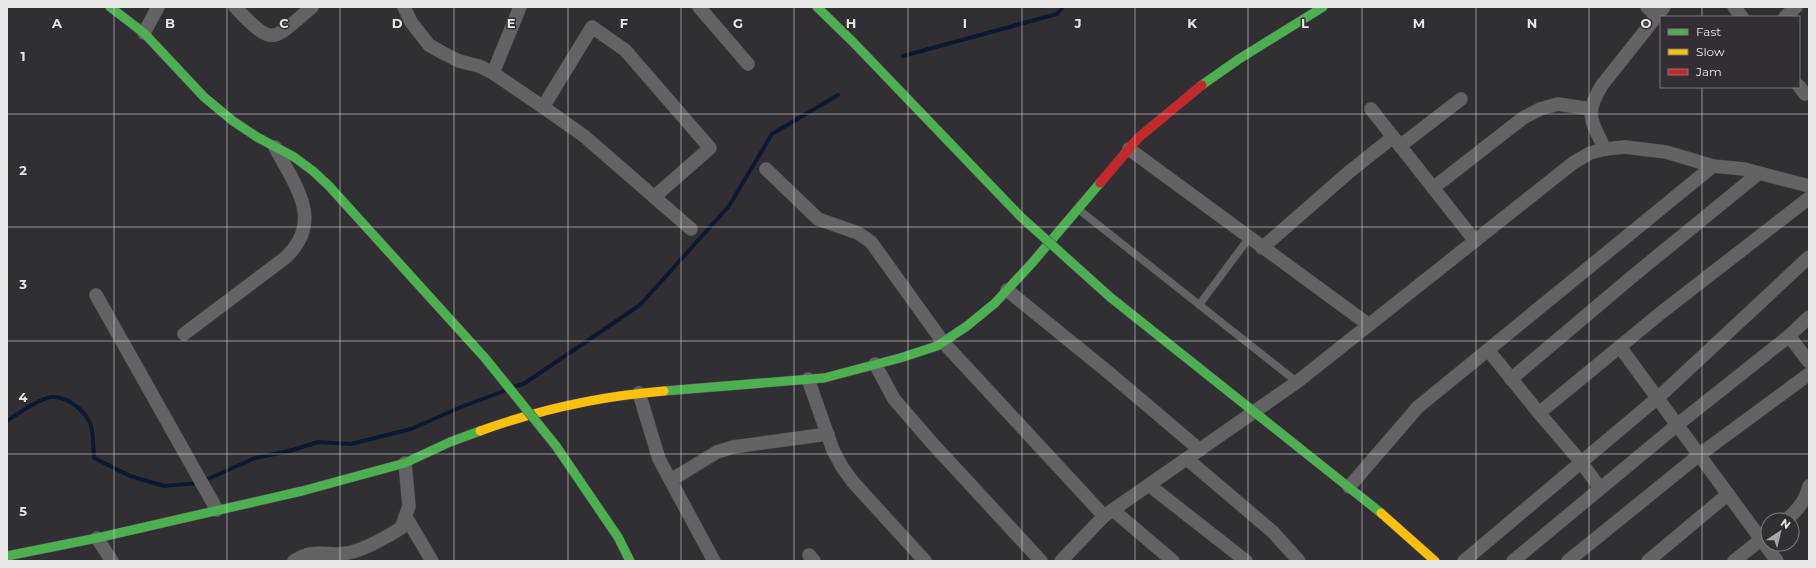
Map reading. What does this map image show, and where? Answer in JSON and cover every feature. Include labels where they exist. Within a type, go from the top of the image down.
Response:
[{"type":"street","points":[[110,7],[144,33],[204,97],[233,121],[294,157],[313,171],[329,186],[485,358],[556,446],[618,537],[630,561]]},
{"type":"street","points":[[144,33],[158,7]]},
{"type":"street","points":[[235,7],[259,31],[270,36],[280,35],[312,7]]},
{"type":"street","points":[[404,7],[411,22],[429,45],[443,53],[479,66],[493,73],[543,107],[584,136],[691,229]]},
{"type":"street","points":[[493,73],[520,7]]},
{"type":"street","points":[[699,7],[748,64]]},
{"type":"street","points":[[817,7],[852,41],[1021,217],[1110,297],[1396,524],[1435,561]]},
{"type":"street","points":[[7,556],[98,538],[302,491],[405,463],[450,442],[508,421],[581,403],[639,394],[824,378],[915,353],[943,342],[967,326],[994,303],[1138,138],[1195,90],[1239,59],[1323,7]]},
{"type":"street","points":[[1734,7],[1741,16]]},
{"type":"street","points":[[1786,16],[1796,7]]},
{"type":"street","points":[[1605,149],[1590,118],[1594,98],[1656,10]]},
{"type":"street","points":[[543,107],[592,27],[625,50],[710,148],[654,197]]},
{"type":"street","points":[[1262,248],[1349,172],[1461,99]]},
{"type":"street","points":[[1433,188],[1523,118],[1540,109],[1558,104],[1591,109]]},
{"type":"street","points":[[1371,109],[1475,241]]},
{"type":"street","points":[[184,334],[285,258],[295,249],[303,236],[306,218],[301,197],[275,147]]},
{"type":"street","points":[[1061,561],[1109,513],[1297,382],[1573,163],[1590,154],[1605,149],[1625,147],[1666,152],[1713,166],[1744,169],[1809,186]]},
{"type":"street","points":[[1129,149],[1369,325]]},
{"type":"street","points":[[1350,487],[1418,407],[1713,166]]},
{"type":"street","points":[[766,169],[818,219],[858,233],[871,242],[943,342],[1109,513],[1174,561]]},
{"type":"street","points":[[1511,380],[1633,276],[1759,173]]},
{"type":"street","points":[[1539,413],[1809,198]]},
{"type":"street","points":[[1464,561],[1657,398],[1809,257]]},
{"type":"street","points":[[1006,290],[1108,372],[1200,450]]},
{"type":"street","points":[[96,295],[217,510]]},
{"type":"street","points":[[1513,561],[1677,425],[1789,336],[1809,317]]},
{"type":"street","points":[[1789,336],[1809,362]]},
{"type":"street","points":[[1620,347],[1728,494],[1760,531]]},
{"type":"street","points":[[1488,350],[1511,380],[1581,462],[1600,488]]},
{"type":"street","points":[[875,364],[899,404],[932,443],[1041,561]]},
{"type":"street","points":[[1568,561],[1699,455],[1809,374]]},
{"type":"street","points":[[808,380],[833,450],[853,482],[925,561]]},
{"type":"street","points":[[639,394],[659,459],[714,561]]},
{"type":"street","points":[[671,480],[717,452],[733,447],[828,434]]},
{"type":"street","points":[[1187,459],[1273,532],[1299,561]]},
{"type":"street","points":[[294,561],[314,552],[336,557],[362,548],[392,534],[401,528],[409,506],[405,463]]},
{"type":"street","points":[[1149,485],[1246,561]]},
{"type":"street","points":[[1795,512],[1802,503],[1809,486]]},
{"type":"street","points":[[1648,561],[1728,494]]},
{"type":"street","points":[[406,517],[432,561]]},
{"type":"street","points":[[98,538],[112,561]]},
{"type":"street","points":[[1734,561],[1760,541]]},
{"type":"street","points":[[1772,552],[1777,561]]},
{"type":"lane","points":[[1077,209],[1297,382]]},
{"type":"lane","points":[[1199,305],[1249,238]]},
{"type":"waterway","points":[[903,56],[1057,14],[1063,7]]},
{"type":"waterway","points":[[514,387],[525,383],[640,305],[729,206],[772,134],[838,95]]},
{"type":"waterway","points":[[7,421],[28,407],[46,398],[62,398],[78,407],[91,424],[94,458],[130,476],[164,486],[199,483],[255,458],[289,451],[318,442],[351,444],[411,429],[461,407],[504,391]]},
{"type":"traffic: fast","points":[[110,7],[144,33],[204,97],[233,121],[257,137],[294,157],[313,171],[329,186],[485,358]]},
{"type":"traffic: fast","points":[[817,7],[852,41],[1021,217]]},
{"type":"traffic: fast","points":[[1202,85],[1239,59],[1323,7]]},
{"type":"traffic: fast","points":[[664,391],[824,378],[900,358],[937,346],[967,326],[995,303],[1032,263],[1100,183]]},
{"type":"traffic: fast","points":[[1021,217],[1110,297]]},
{"type":"traffic: fast","points":[[1110,297],[1381,513]]},
{"type":"traffic: fast","points":[[485,358],[556,446]]},
{"type":"traffic: fast","points":[[7,556],[97,538],[302,491],[405,463],[450,442],[480,431]]},
{"type":"traffic: fast","points":[[556,446],[618,537],[630,561]]},
{"type":"traffic: slow","points":[[480,431],[547,410],[617,396],[664,391]]},
{"type":"traffic: slow","points":[[1381,513],[1435,561]]},
{"type":"traffic: jam","points":[[1100,183],[1138,138],[1202,85]]}]
